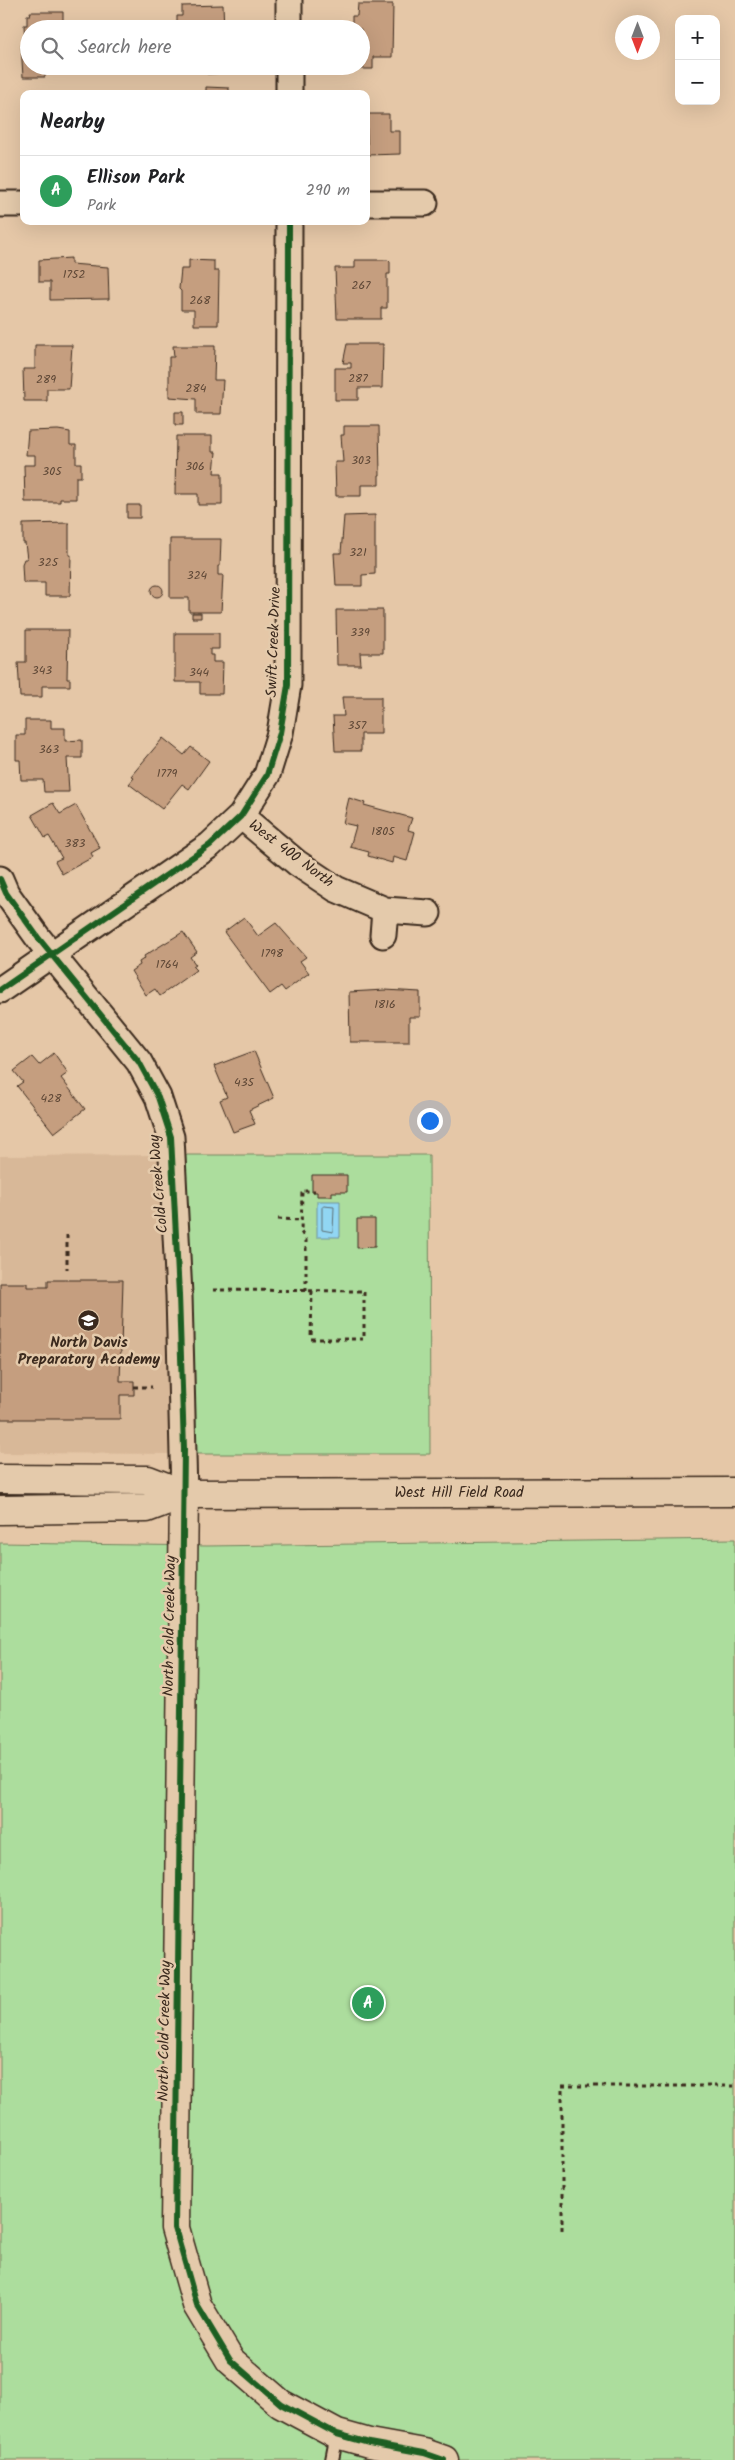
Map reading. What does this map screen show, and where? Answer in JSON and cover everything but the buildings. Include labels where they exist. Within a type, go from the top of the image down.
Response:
[{"type":"street","points":[[289,0],[289,20]]},
{"type":"street","points":[[289,75],[289,90]]},
{"type":"street","points":[[370,203],[425,202]]},
{"type":"street","points":[[0,204],[20,204]]},
{"type":"street","name":"Swift Creek Drive","points":[[0,990],[210,845],[241,816],[266,775],[280,733],[288,685],[289,225]]},
{"type":"street","name":"West 400 North","points":[[241,816],[297,863],[336,889],[385,910],[428,913]]},
{"type":"street","name":"Cold Creek Way","points":[[0,879],[6,892],[52,954],[138,1062],[158,1097],[171,1137],[184,1449]]},
{"type":"street","points":[[383,935],[385,910]]},
{"type":"street","name":"North Cold Creek Way","points":[[184,1449],[175,2228],[197,2305],[230,2360],[281,2404],[335,2447],[369,2443],[424,2453],[444,2460]]},
{"type":"street","name":"West Hill Field Road","points":[[0,1479],[148,1480],[184,1494]]},
{"type":"street","name":"West Hill Field Road","points":[[0,1510],[147,1508],[184,1494],[735,1492]]},
{"type":"path","points":[[306,1291],[306,1240],[301,1232],[302,1191],[315,1191]]},
{"type":"path","points":[[278,1219],[301,1220]]},
{"type":"path","points":[[66,1235],[67,1269]]},
{"type":"path","points":[[213,1290],[364,1291],[364,1339],[311,1339],[312,1291]]},
{"type":"path","points":[[134,1388],[152,1387]]},
{"type":"path","points":[[562,2230],[562,2086],[735,2086]]},
{"type":"shaded area","name":"North Davis Preparatory Academy","points":[[173,1155],[184,1454],[0,1453],[0,1156]]},
{"type":"green space","points":[[173,1155],[429,1155],[430,1454],[184,1454]]},
{"type":"green space","points":[[735,1539],[735,2460],[0,2460],[0,1543],[207,1546]]},
{"type":"water","points":[[317,1201],[340,1201],[340,1237],[317,1237]]},
{"type":"cycle path","points":[[0,990],[210,845],[241,816],[267,775],[280,733],[288,685],[289,225]]},
{"type":"cycle path","points":[[0,879],[6,893],[39,939],[139,1062],[158,1097],[171,1137],[184,1449],[175,2228],[197,2305],[230,2360],[281,2404],[337,2434],[369,2443],[424,2453],[444,2460]]},
{"type":"place","name":"North Davis Preparatory Academy","points":[[89,1320]]},
{"type":"place","name":"Ellison Park","points":[[368,2003]]}]
